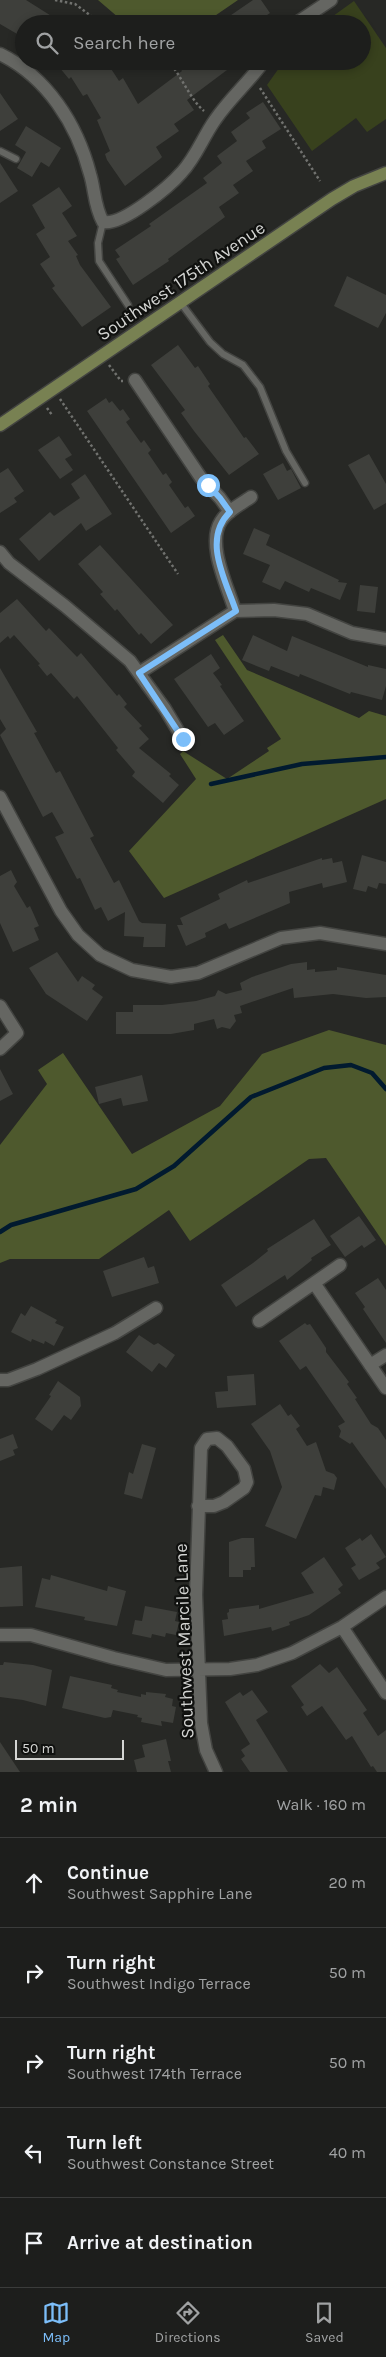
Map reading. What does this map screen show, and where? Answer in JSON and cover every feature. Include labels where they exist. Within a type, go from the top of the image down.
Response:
[{"type":"main road","name":"Southwest 175th Avenue","points":[[0,426],[180,302],[354,186],[386,173]]},
{"type":"street","points":[[308,15],[331,0]]},
{"type":"street","points":[[0,54],[15,65]]},
{"type":"street","points":[[22,70],[57,100],[70,121],[86,157],[96,210],[103,222],[108,223],[121,219],[166,188],[182,172],[215,120],[258,70]]},
{"type":"street","points":[[134,380],[200,478],[220,498],[230,512]]},
{"type":"street","points":[[236,611],[216,549],[216,531],[221,521],[230,512],[251,497]]},
{"type":"street","points":[[0,552],[9,563],[120,651],[139,673],[183,739]]},
{"type":"street","points":[[0,573],[9,563]]},
{"type":"street","points":[[139,673],[236,611],[274,610],[307,614],[352,633],[386,639]]},
{"type":"street","points":[[0,797],[61,911],[78,935],[100,955],[132,970],[170,977],[198,973],[281,938],[320,933],[386,944]]},
{"type":"street","points":[[0,1006],[17,1033],[0,1049]]},
{"type":"street","points":[[259,1321],[340,1265]]},
{"type":"street","points":[[314,1283],[386,1388]]},
{"type":"street","points":[[0,1380],[8,1380],[37,1369],[115,1333],[156,1308]]},
{"type":"street","points":[[370,1365],[386,1355]]},
{"type":"street","name":"Southwest Marcile Lane","points":[[198,1506],[214,1506],[224,1502],[244,1488],[247,1482],[244,1469],[227,1446],[217,1438],[207,1439],[201,1448],[198,1506],[196,1595],[201,1723],[206,1750],[216,1772]]},
{"type":"street","points":[[0,1635],[31,1635],[166,1670],[230,1669],[257,1665],[292,1653],[342,1627],[386,1597]]},
{"type":"street","points":[[342,1627],[386,1693]]},
{"type":"lane","points":[[0,150],[16,159]]},
{"type":"lane","points":[[103,222],[98,244],[99,262],[128,305]]},
{"type":"lane","points":[[180,302],[210,342],[223,354],[243,365],[260,387],[286,451],[305,483]]},
{"type":"path","points":[[55,0],[75,4],[90,15]]},
{"type":"path","points":[[174,70],[198,106],[215,120]]},
{"type":"path","points":[[254,75],[263,94],[320,181]]},
{"type":"path","points":[[102,356],[121,381],[134,380]]},
{"type":"path","points":[[54,389],[178,574]]},
{"type":"green space","points":[[98,0],[238,0],[216,15],[116,15]]},
{"type":"green space","points":[[354,1],[364,15],[335,15]]},
{"type":"green space","points":[[371,26],[386,48],[386,119],[367,132],[356,118],[312,151],[267,85],[278,70],[371,70]]},
{"type":"green space","points":[[223,635],[247,670],[359,718],[369,711],[386,716],[386,799],[164,898],[129,851],[196,779],[180,754],[183,751],[227,779],[269,751],[267,748],[281,739],[215,640]]},
{"type":"green space","points":[[329,1030],[386,1045],[386,1246],[326,1158],[309,1159],[190,1241],[169,1210],[99,1259],[10,1259],[0,1263],[0,1145],[47,1084],[38,1070],[63,1053],[132,1154],[220,1106],[262,1054]]},
{"type":"building","points":[[0,0],[26,0],[50,15],[15,15],[15,33],[0,24]]},
{"type":"building","points":[[253,0],[261,0],[270,13],[267,15],[231,15]]},
{"type":"building","points":[[62,70],[112,70],[119,81],[123,78],[138,104],[181,70],[227,70],[187,100],[194,110],[174,124],[179,131],[156,147],[162,157],[125,186],[107,160],[105,154],[110,151],[97,120],[101,118],[87,94],[83,96],[71,77],[69,79]]},
{"type":"building","points":[[0,93],[18,119],[0,131]]},
{"type":"building","points":[[263,102],[281,129],[262,141],[266,148],[246,161],[253,171],[233,185],[239,193],[219,207],[225,217],[168,259],[169,261],[133,285],[116,259],[120,257],[115,250],[151,226],[149,224],[207,183],[203,178],[222,163],[217,156],[237,141],[231,132],[250,118],[246,113]]},
{"type":"building","points":[[26,126],[61,148],[49,167],[41,162],[32,177],[17,168],[26,152],[15,145]]},
{"type":"building","points":[[0,163],[18,191],[0,203]]},
{"type":"building","points":[[59,187],[72,206],[62,213],[77,236],[68,241],[78,255],[76,256],[80,265],[111,307],[82,327],[52,288],[55,286],[40,264],[50,257],[36,234],[45,228],[32,205]]},
{"type":"building","points":[[347,276],[386,295],[386,313],[378,328],[334,306]]},
{"type":"building","points":[[178,345],[195,368],[198,366],[210,384],[208,386],[244,438],[246,437],[259,454],[229,475],[181,413],[185,410],[151,365]]},
{"type":"building","points":[[106,398],[109,403],[112,401],[120,411],[123,409],[130,419],[126,422],[141,443],[144,440],[151,450],[148,453],[163,475],[166,473],[172,482],[169,485],[185,508],[188,506],[195,516],[171,533],[87,411]]},
{"type":"building","points":[[59,436],[72,455],[65,459],[73,470],[60,479],[38,450]]},
{"type":"building","points":[[369,454],[386,484],[386,503],[374,510],[348,465]]},
{"type":"building","points":[[283,463],[287,471],[291,469],[301,488],[278,500],[263,474]]},
{"type":"building","points":[[8,468],[24,491],[14,498],[17,502],[0,513],[0,473]]},
{"type":"building","points":[[85,474],[112,514],[86,531],[81,523],[39,561],[19,539],[50,512],[54,516],[80,498],[71,484]]},
{"type":"building","points":[[254,528],[270,535],[266,545],[339,580],[338,582],[347,583],[340,600],[311,588],[309,592],[285,581],[280,590],[262,582],[270,565],[243,554]]},
{"type":"building","points":[[100,545],[173,625],[151,644],[141,633],[139,635],[117,609],[115,611],[100,594],[103,592],[78,564]]},
{"type":"building","points":[[360,585],[378,587],[375,613],[357,611]]},
{"type":"building","points":[[17,599],[46,631],[49,628],[77,657],[81,653],[117,696],[119,694],[127,704],[124,707],[142,726],[139,728],[149,739],[139,748],[171,774],[169,776],[179,785],[163,803],[132,776],[135,772],[116,750],[118,748],[77,696],[74,699],[51,673],[47,676],[38,665],[40,664],[14,635],[10,639],[8,636],[0,643],[0,613]]},
{"type":"building","points":[[253,635],[287,651],[292,636],[368,667],[368,665],[386,669],[386,686],[382,700],[351,692],[350,694],[300,674],[299,677],[271,666],[269,671],[242,660]]},
{"type":"building","points":[[211,654],[220,668],[213,673],[244,721],[224,735],[215,723],[208,727],[174,679]]},
{"type":"building","points":[[0,668],[37,732],[34,733],[56,773],[60,771],[94,836],[90,838],[114,883],[119,880],[139,921],[142,923],[166,924],[165,947],[143,947],[144,937],[124,936],[125,912],[108,921],[101,907],[95,910],[80,878],[77,879],[55,837],[64,833],[52,812],[43,817],[0,735],[6,729],[0,719]]},
{"type":"building","points":[[362,855],[386,862],[386,884],[379,883],[377,889],[368,886],[366,892],[353,889]]},
{"type":"building","points":[[322,858],[322,860],[332,858],[333,863],[342,861],[347,882],[323,888],[322,883],[289,892],[290,903],[229,929],[226,923],[205,933],[206,937],[186,946],[177,925],[183,925],[180,918],[220,899],[218,894],[247,880],[248,883]]},
{"type":"building","points":[[11,870],[17,882],[14,886],[27,908],[30,906],[39,926],[34,928],[39,940],[13,952],[0,923],[0,876]]},
{"type":"building","points":[[57,952],[78,982],[82,976],[95,985],[92,989],[103,997],[87,1021],[46,994],[29,968]]},
{"type":"building","points":[[307,962],[307,970],[315,969],[315,972],[337,970],[337,967],[386,975],[386,997],[366,998],[333,994],[294,998],[293,988],[240,1006],[242,1013],[234,1015],[236,1021],[230,1029],[222,1027],[217,1029],[214,1019],[194,1024],[194,1030],[171,1034],[116,1034],[116,1012],[133,1012],[133,1005],[162,1005],[196,1001],[215,996],[218,990],[226,994],[242,990],[240,983],[252,977],[291,964]]},
{"type":"building","points":[[0,1069],[13,1094],[0,1101]]},
{"type":"building","points":[[142,1075],[148,1101],[123,1106],[121,1098],[99,1104],[95,1087]]},
{"type":"building","points":[[359,1216],[376,1240],[364,1248],[362,1245],[345,1257],[330,1236]]},
{"type":"building","points":[[314,1219],[331,1245],[311,1258],[312,1260],[287,1280],[285,1275],[236,1307],[221,1285],[253,1263],[268,1251],[267,1249]]},
{"type":"building","points":[[144,1257],[148,1268],[154,1266],[159,1283],[112,1297],[103,1271]]},
{"type":"building","points":[[378,1278],[386,1290],[386,1343],[363,1309],[365,1307],[355,1293]]},
{"type":"building","points":[[31,1306],[57,1320],[55,1323],[64,1327],[54,1346],[45,1341],[44,1344],[32,1339],[31,1342],[11,1332],[21,1313],[25,1316]]},
{"type":"building","points":[[305,1323],[307,1325],[310,1324],[326,1348],[326,1352],[349,1382],[347,1384],[371,1424],[378,1428],[386,1440],[386,1489],[352,1442],[350,1444],[339,1437],[341,1431],[338,1426],[345,1422],[306,1366],[300,1370],[279,1341]]},
{"type":"building","points":[[139,1335],[154,1345],[158,1343],[175,1355],[166,1368],[159,1363],[152,1372],[126,1352]]},
{"type":"building","points":[[254,1374],[256,1405],[217,1408],[215,1392],[228,1391],[227,1376]]},
{"type":"building","points":[[58,1381],[80,1397],[81,1406],[71,1420],[64,1415],[52,1431],[35,1419],[51,1396],[49,1395]]},
{"type":"building","points":[[280,1404],[288,1416],[291,1414],[300,1426],[296,1429],[307,1446],[316,1442],[326,1471],[334,1474],[337,1478],[334,1490],[323,1487],[321,1496],[315,1495],[296,1539],[265,1526],[282,1487],[270,1451],[251,1424]]},
{"type":"building","points":[[13,1434],[18,1448],[13,1450],[15,1455],[0,1461],[0,1439]]},
{"type":"building","points":[[142,1444],[156,1448],[142,1499],[124,1494],[129,1472],[133,1474]]},
{"type":"building","points":[[371,1534],[386,1557],[376,1563],[380,1568],[359,1580],[351,1568],[356,1565],[345,1548],[360,1538],[362,1541]]},
{"type":"building","points":[[242,1538],[254,1538],[255,1567],[251,1567],[251,1570],[243,1570],[243,1577],[229,1577],[229,1542]]},
{"type":"building","points":[[324,1557],[343,1585],[338,1589],[341,1593],[309,1615],[289,1622],[290,1625],[272,1631],[271,1627],[224,1636],[222,1620],[228,1619],[227,1613],[229,1609],[259,1605],[259,1609],[314,1593],[301,1573]]},
{"type":"building","points":[[22,1566],[23,1606],[0,1607],[0,1568]]},
{"type":"building","points":[[51,1575],[107,1591],[108,1586],[126,1591],[117,1626],[84,1620],[85,1617],[35,1607],[42,1578],[50,1580]]},
{"type":"building","points":[[145,1606],[177,1612],[175,1621],[179,1622],[176,1635],[166,1633],[165,1637],[152,1634],[151,1638],[132,1634],[135,1620],[142,1621]]},
{"type":"building","points":[[4,1662],[33,1665],[52,1670],[46,1706],[0,1697],[0,1665],[3,1665]]},
{"type":"building","points":[[320,1664],[329,1673],[337,1667],[367,1710],[363,1713],[378,1736],[386,1730],[386,1772],[377,1772],[373,1766],[371,1767],[352,1736],[346,1740],[322,1706],[307,1716],[301,1707],[304,1705],[291,1686]]},
{"type":"building","points":[[70,1676],[112,1685],[111,1688],[118,1690],[117,1692],[141,1697],[141,1694],[146,1695],[146,1692],[166,1694],[165,1697],[173,1699],[172,1706],[176,1707],[173,1723],[161,1721],[162,1726],[141,1722],[142,1718],[137,1717],[138,1715],[113,1710],[111,1717],[105,1718],[62,1708]]},
{"type":"building","points":[[252,1690],[268,1712],[256,1720],[288,1772],[250,1772],[241,1759],[245,1756],[241,1750],[250,1744],[225,1702],[240,1692],[243,1696]]},
{"type":"building","points":[[166,1739],[171,1761],[168,1761],[171,1772],[137,1772],[134,1760],[145,1757],[142,1745]]},
{"type":"building","points":[[0,1742],[20,1772],[0,1772]]},
{"type":"waterway","points":[[211,784],[302,764],[386,757]]},
{"type":"waterway","points":[[0,1232],[11,1225],[136,1189],[174,1166],[251,1097],[324,1068],[351,1065],[372,1073],[386,1089]]},
{"type":"route","points":[[183,739],[165,709],[139,673],[236,611],[216,549],[215,540],[216,531],[221,521],[230,512],[208,485]]}]
